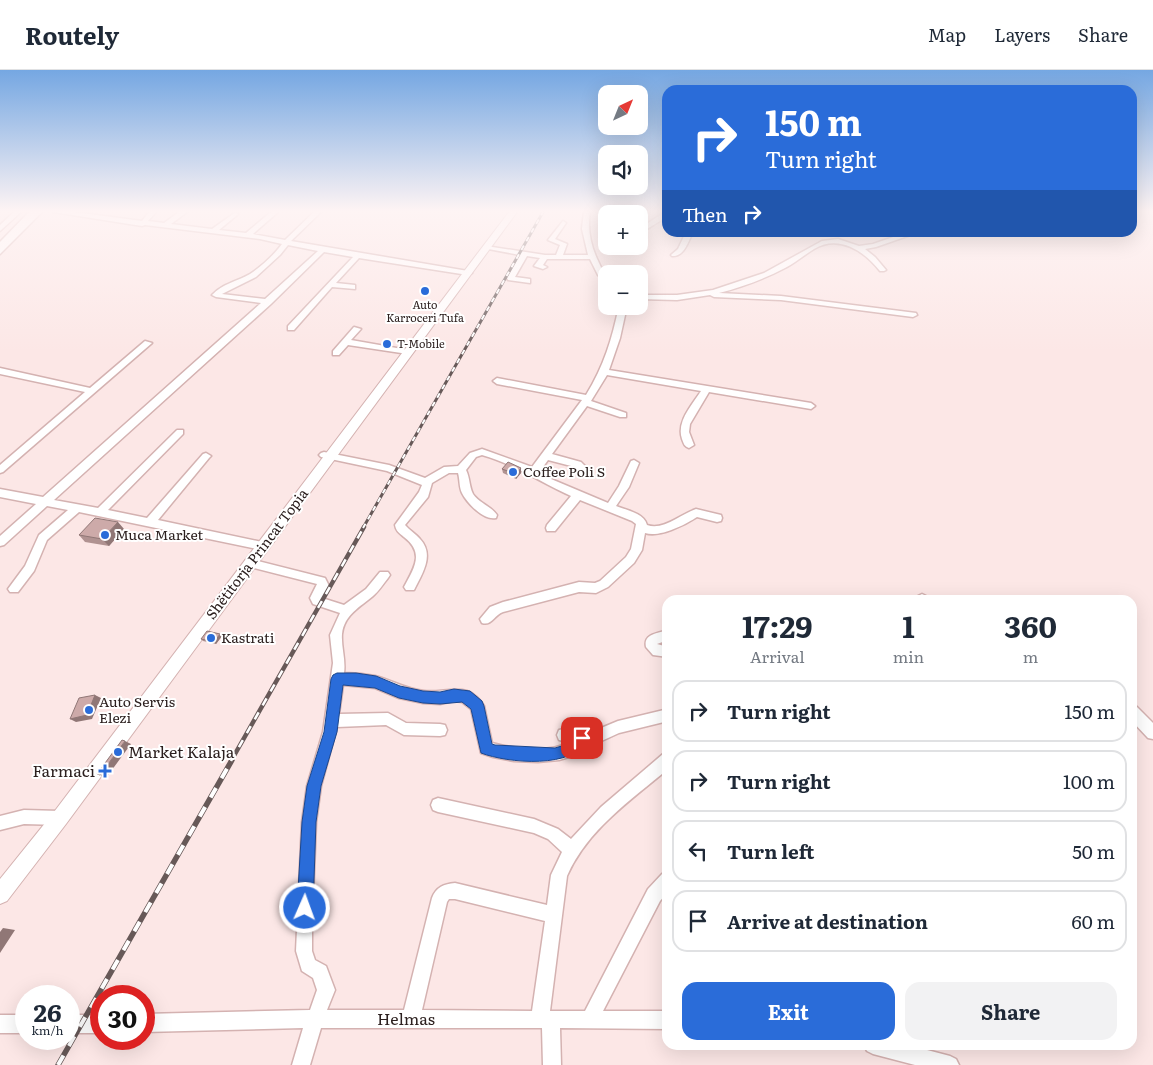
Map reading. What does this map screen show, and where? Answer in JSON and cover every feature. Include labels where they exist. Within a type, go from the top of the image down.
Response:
[{"type":"main road","name":"Shëtitorja Princat Topia","points":[[0,894],[60,818],[262,546],[327,455],[478,258]]},
{"type":"street","points":[[268,302],[216,295],[220,291],[253,275],[270,258]]},
{"type":"street","points":[[0,542],[314,258]]},
{"type":"street","points":[[291,328],[356,258]]},
{"type":"street","points":[[375,258],[468,272]]},
{"type":"street","points":[[522,258],[511,278],[527,281]]},
{"type":"street","points":[[543,268],[538,266],[544,258]]},
{"type":"street","points":[[593,258],[598,270]]},
{"type":"street","points":[[709,294],[768,274],[794,258]]},
{"type":"street","points":[[871,258],[882,270]]},
{"type":"street","points":[[330,285],[352,287]]},
{"type":"street","points":[[648,297],[675,298],[709,294],[780,298],[913,315]]},
{"type":"street","points":[[534,472],[587,400],[604,372],[616,338],[621,315]]},
{"type":"street","points":[[336,353],[358,329]]},
{"type":"street","points":[[347,342],[408,352]]},
{"type":"street","points":[[0,470],[148,343]]},
{"type":"street","points":[[0,371],[90,391]]},
{"type":"street","points":[[604,372],[811,406]]},
{"type":"street","points":[[497,381],[587,400],[624,415]]},
{"type":"street","points":[[689,445],[684,432],[685,424],[706,390]]},
{"type":"street","points":[[100,512],[180,432]]},
{"type":"street","points":[[461,470],[473,456],[482,452],[534,472],[547,481],[578,495],[636,518],[642,523],[642,526],[652,531],[680,523],[696,513],[717,518]]},
{"type":"street","points":[[327,455],[389,468],[420,481],[428,481],[447,469],[461,470],[465,475],[466,491],[480,507],[492,515]]},
{"type":"street","points":[[150,522],[206,456]]},
{"type":"street","points":[[545,456],[578,464],[585,471]]},
{"type":"street","points":[[609,508],[620,494],[630,476],[634,463]]},
{"type":"street","points":[[410,587],[424,556],[423,549],[401,529],[400,525],[424,494],[428,481]]},
{"type":"street","points":[[0,493],[262,546]]},
{"type":"street","points":[[551,528],[578,495]]},
{"type":"street","points":[[14,589],[30,568],[43,538],[76,508]]},
{"type":"street","points":[[486,619],[494,610],[502,607],[579,587],[596,588],[604,584],[630,560],[636,550],[642,526]]},
{"type":"street","points":[[250,562],[321,581],[323,586],[316,598],[317,601],[347,610]]},
{"type":"street","points":[[301,1065],[306,1043],[317,1019],[326,990],[320,972],[308,965],[304,951],[308,842],[314,786],[332,721],[339,664],[336,635],[347,610],[370,592],[384,575]]},
{"type":"street","points":[[662,637],[654,639],[651,643],[652,647],[657,651],[662,651]]},
{"type":"street","points":[[337,679],[376,682],[399,692],[423,697],[465,696],[477,706],[486,748],[495,752],[555,754],[569,750],[582,738]]},
{"type":"street","points":[[564,735],[582,738],[595,737],[618,727],[662,716]]},
{"type":"street","points":[[1137,716],[1153,732]]},
{"type":"street","points":[[332,721],[388,719],[404,729],[440,730]]},
{"type":"street","points":[[552,1065],[546,1018],[553,915],[559,875],[563,863],[571,850],[602,817],[662,764]]},
{"type":"street","points":[[438,805],[534,826],[553,834],[571,850]]},
{"type":"street","points":[[0,822],[24,817],[60,818]]},
{"type":"street","points":[[590,1019],[654,895],[662,886]]},
{"type":"street","points":[[411,1019],[440,898],[443,894],[448,891],[455,891],[553,915]]},
{"type":"street","name":"Helmas","points":[[155,1023],[317,1019],[546,1018],[662,1020]]},
{"type":"street","points":[[0,1024],[15,1024]]},
{"type":"street","points":[[892,1050],[950,1065]]},
{"type":"building","points":[[508,462],[521,468],[516,474],[502,469]]},
{"type":"building","points":[[95,518],[118,522],[102,539],[79,535]]},
{"type":"building","name":"Kastrati","points":[[207,631],[220,634],[214,642],[201,639]]},
{"type":"building","points":[[95,695],[87,715],[70,719],[79,698]]},
{"type":"building","points":[[122,740],[125,741],[100,775],[97,774]]},
{"type":"railway","points":[[363,528],[517,258]]},
{"type":"railway","points":[[231,761],[364,527]]},
{"type":"railway","points":[[58,1065],[232,760]]},
{"type":"place","name":"Auto Karroceri Tufa","points":[[425,291]]},
{"type":"place","name":"T-Mobile","points":[[387,344]]},
{"type":"place","name":"Coffee Poli S","points":[[513,472]]},
{"type":"place","name":"Muca Market","points":[[105,535]]},
{"type":"place","name":"Kastrati","points":[[211,638]]},
{"type":"place","name":"Auto Servis Elezi","points":[[89,710]]},
{"type":"place","name":"Market Kalaja","points":[[118,752]]},
{"type":"place","name":"Farmaci","points":[[105,771]]},
{"type":"route","points":[[305,908],[309,822],[314,786],[330,732],[337,679],[376,682],[399,692],[423,697],[465,696],[477,706],[486,748],[495,752],[555,754],[569,750],[582,738]]}]
